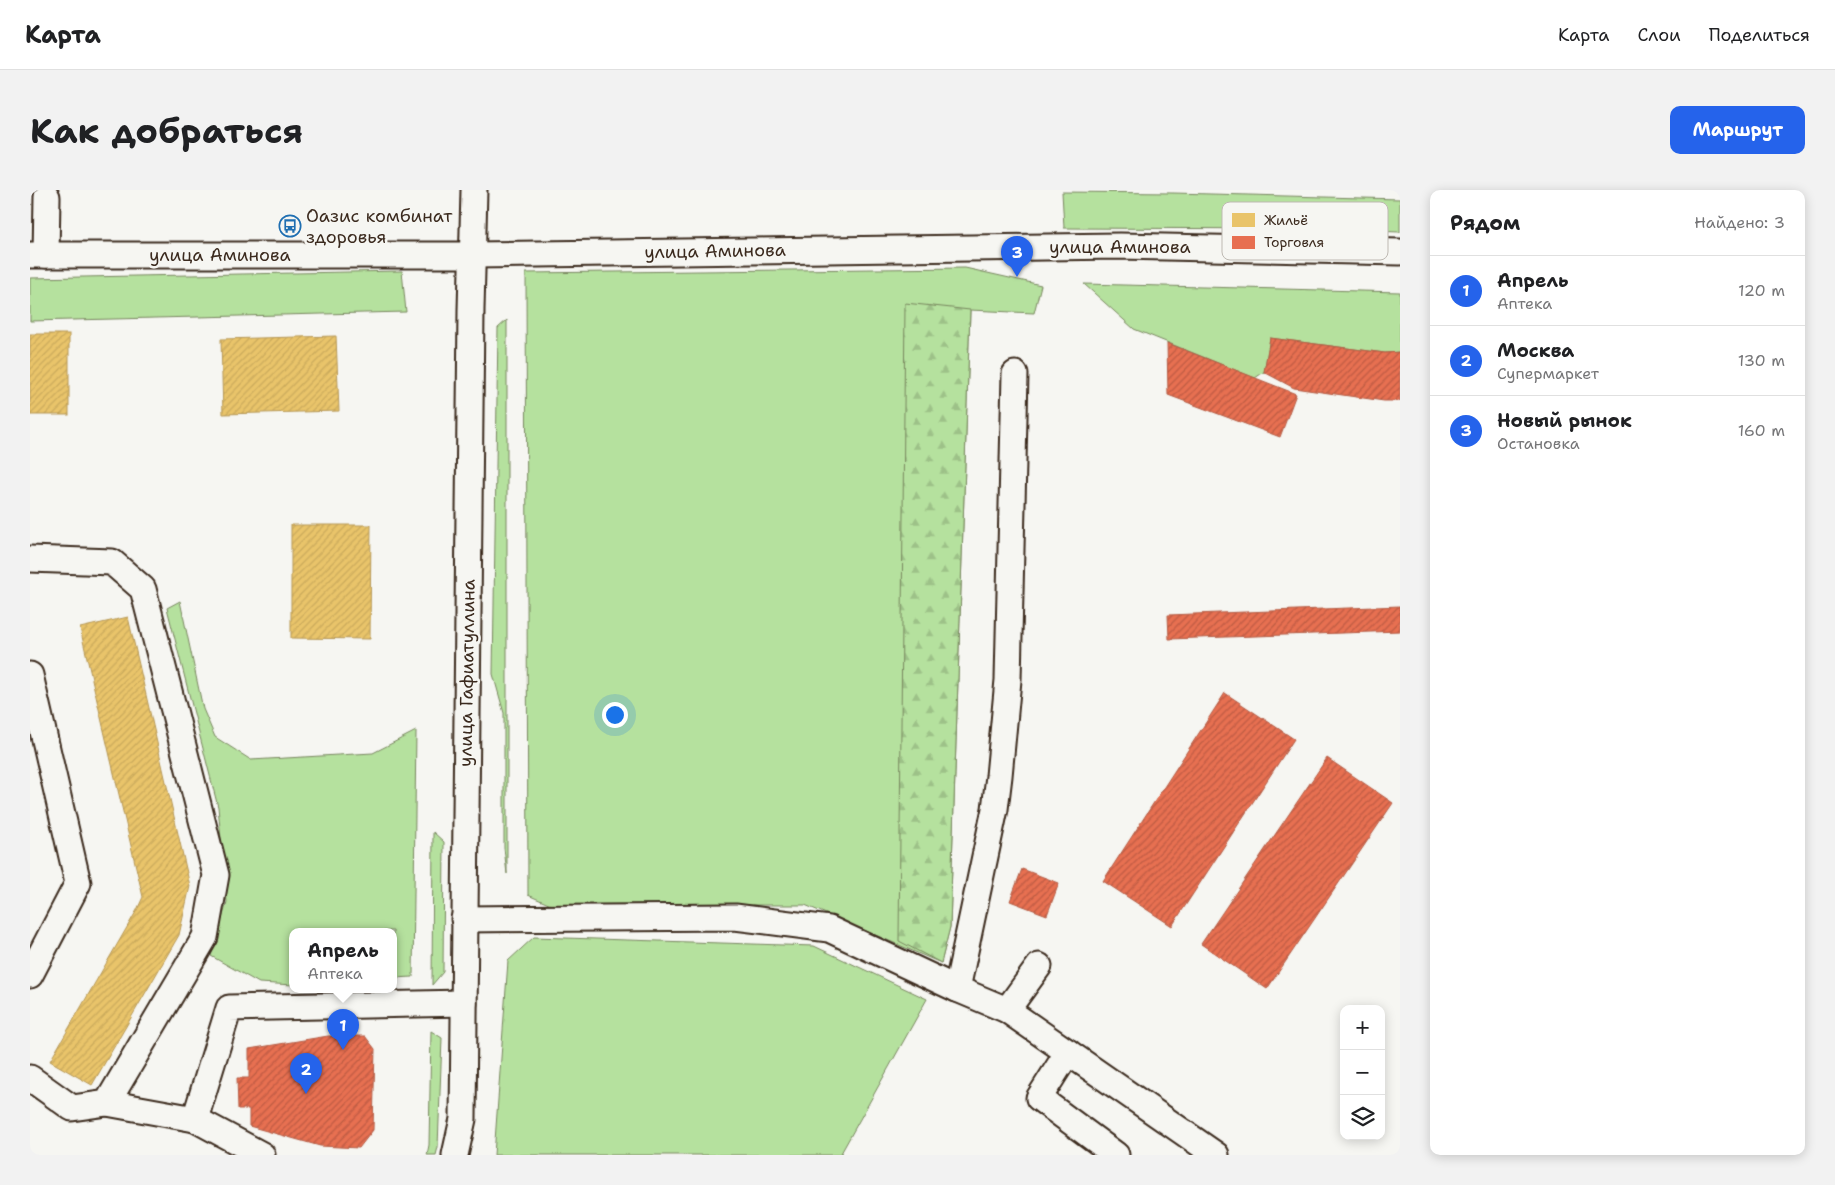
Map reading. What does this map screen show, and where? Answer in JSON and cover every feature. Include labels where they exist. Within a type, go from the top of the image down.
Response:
[{"type":"street","name":"улица Гафиатуллина","points":[[455,1155],[464,1119],[464,919],[474,190]]},
{"type":"street","points":[[38,255],[47,197]]},
{"type":"street","name":"улица Аминова","points":[[38,255],[472,255],[1120,246],[1222,248]]},
{"type":"street","points":[[957,990],[995,809],[999,776],[1008,680],[1015,374]]},
{"type":"street","points":[[30,559],[112,562],[143,589],[216,875],[205,938],[107,1103]]},
{"type":"street","points":[[30,675],[78,883],[30,975]]},
{"type":"street","points":[[464,919],[735,917],[828,929],[957,990],[1007,1010],[1216,1155]]},
{"type":"street","points":[[1007,1010],[1039,966]]},
{"type":"street","points":[[195,1119],[230,1008],[464,1003]]},
{"type":"street","points":[[1068,1052],[1039,1098],[1116,1155]]},
{"type":"street","points":[[30,1078],[72,1108],[107,1103],[195,1119],[262,1155]]},
{"type":"green space","points":[[1062,192],[1400,199],[1400,232],[1388,232],[1388,202],[1222,202],[1222,229],[1064,228]]},
{"type":"green space","points":[[965,268],[1041,285],[1034,313],[970,310],[950,927],[941,963],[805,905],[551,905],[528,895],[526,273]]},
{"type":"green space","points":[[402,271],[406,312],[30,321],[30,278]]},
{"type":"green space","points":[[1084,284],[1400,292],[1400,352],[1385,353],[1270,338],[1264,372],[1255,378],[1134,329]]},
{"type":"green space","points":[[905,303],[970,310],[950,927],[941,963],[899,941]]},
{"type":"green space","points":[[507,320],[507,874],[504,848],[504,713],[493,674],[498,328]]},
{"type":"green space","points":[[180,601],[203,709],[215,737],[251,760],[373,753],[416,731],[413,977],[397,978],[397,928],[289,928],[289,985],[259,983],[211,956],[227,902],[218,807],[167,608]]},
{"type":"green space","points":[[433,832],[444,842],[443,972],[432,985]]},
{"type":"green space","points":[[534,937],[814,946],[927,999],[840,1155],[494,1155],[508,961]]},
{"type":"green space","points":[[431,1031],[442,1038],[438,1147],[436,1155],[427,1155],[429,1145]]},
{"type":"building: Жильё","points":[[30,334],[69,334],[69,415],[30,415]]},
{"type":"building: Жильё","points":[[336,336],[339,411],[223,414],[221,339]]},
{"type":"building: Жильё","points":[[291,525],[371,525],[370,639],[291,638]]},
{"type":"building: Жильё","points":[[128,617],[190,886],[179,935],[92,1085],[50,1061],[143,897],[80,628]]},
{"type":"building: Торговля","points":[[1270,338],[1385,353],[1400,352],[1400,401],[1384,401],[1294,388],[1264,372]]},
{"type":"building: Торговля","points":[[1167,343],[1296,394],[1280,437],[1168,395]]},
{"type":"building: Торговля","points":[[1400,606],[1400,631],[1169,639],[1168,615]]},
{"type":"building: Торговля","points":[[1225,693],[1294,739],[1172,926],[1103,881]]},
{"type":"building: Торговля","points":[[1327,758],[1393,803],[1267,989],[1201,944]]},
{"type":"building: Торговля","points":[[1022,869],[1059,883],[1047,915],[1010,901]]},
{"type":"building: Торговля","points":[[328,1036],[365,1036],[375,1049],[373,1130],[359,1148],[320,1146],[249,1126],[249,1109],[238,1109],[237,1078],[249,1078],[249,1049]]},
{"type":"place","name":"Оазис комбинат здоровья","points":[[290,226]]},
{"type":"place","name":"Новый рынок","points":[[1017,277]]},
{"type":"place","name":"Апрель","points":[[343,1050]]},
{"type":"place","name":"Москва","points":[[306,1094]]}]
